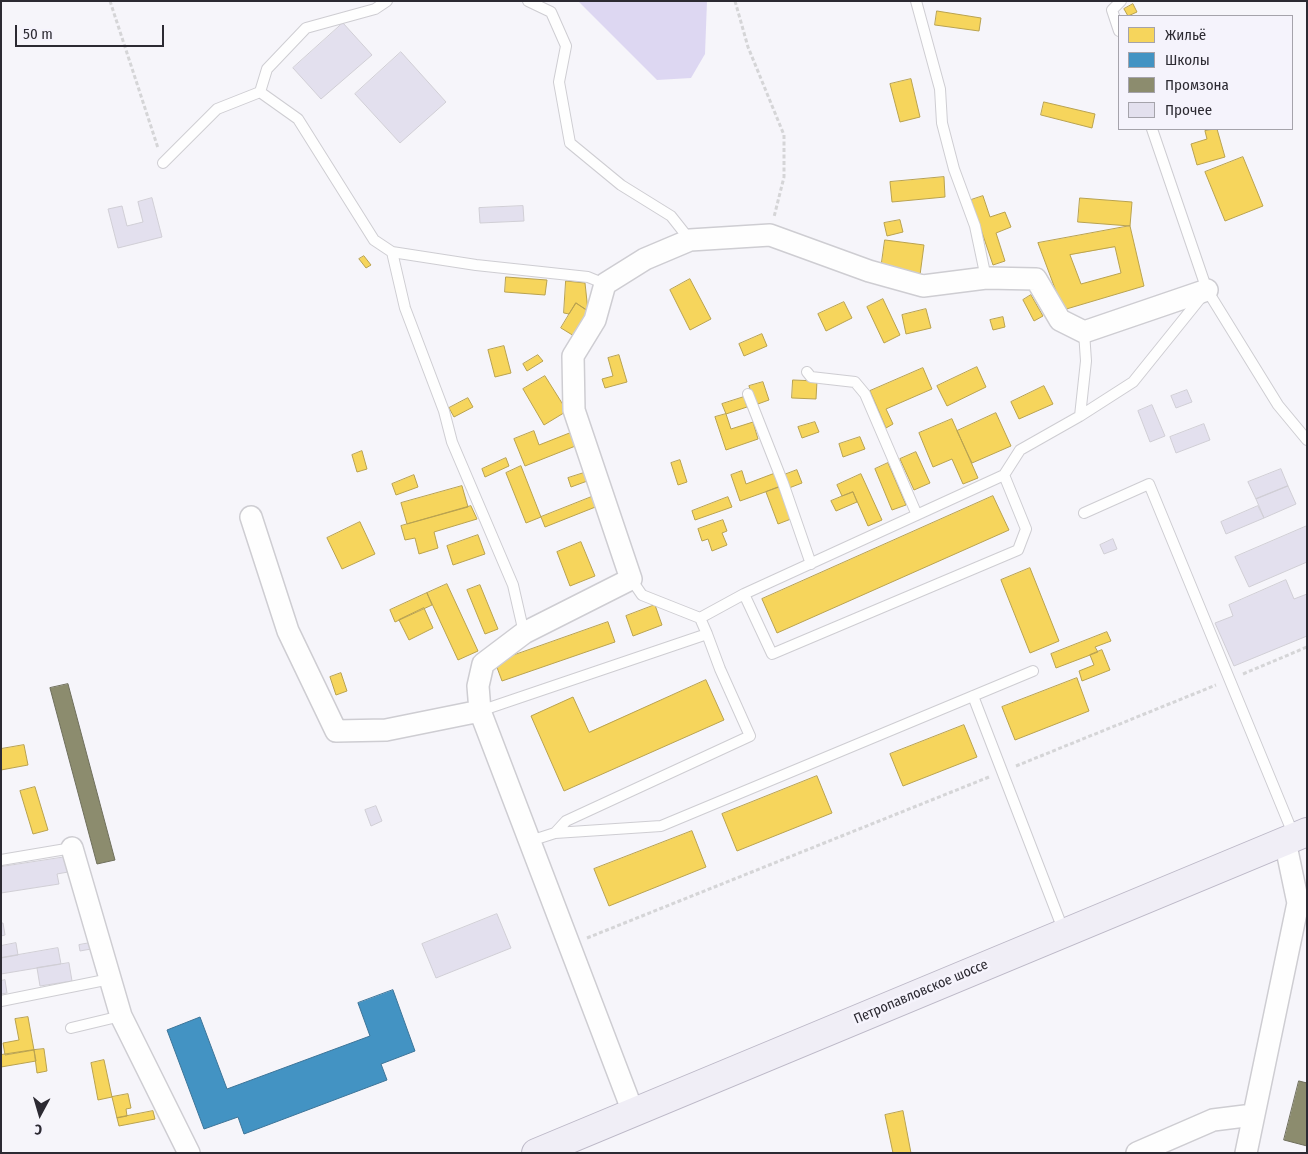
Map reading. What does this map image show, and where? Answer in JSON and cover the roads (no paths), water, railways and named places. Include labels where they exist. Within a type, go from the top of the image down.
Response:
[{"type":"main road","name":"Петропавловское шоссе","points":[[536,1153],[1296,837]]},
{"type":"street","points":[[633,1112],[480,710],[478,686],[483,664],[524,633],[631,579],[574,410],[573,356],[595,320],[605,284],[645,259],[690,240],[770,235],[869,271],[923,286],[986,278],[1036,279],[1060,320],[1084,332],[1207,290]]},
{"type":"street","points":[[251,517],[288,631],[336,732],[386,730],[480,710]]},
{"type":"street","points":[[1246,1153],[1298,903],[1296,837]]},
{"type":"street","points":[[72,848],[121,1016],[189,1153]]},
{"type":"street","points":[[1137,1153],[1213,1120],[1253,1115]]},
{"type":"lane","points":[[260,92],[267,69],[306,28],[375,10],[387,1]]},
{"type":"lane","points":[[528,1],[551,12],[566,46],[559,82],[570,143],[621,185],[671,216],[690,240]]},
{"type":"lane","points":[[916,1],[940,89],[942,123],[954,169],[975,226],[986,278]]},
{"type":"lane","points":[[1118,28],[1112,10],[1121,1]]},
{"type":"lane","points":[[163,163],[217,110],[260,92]]},
{"type":"lane","points":[[260,92],[298,119],[374,240],[392,252],[476,265],[588,277],[605,284]]},
{"type":"lane","points":[[1152,130],[1207,290],[1278,405],[1307,440]]},
{"type":"lane","points":[[392,252],[404,308],[444,411],[452,442],[512,585],[524,633]]},
{"type":"lane","points":[[700,618],[744,594],[1004,474],[1020,450],[1080,416],[1133,382],[1207,290]]},
{"type":"lane","points":[[1080,416],[1086,361],[1084,332]]},
{"type":"lane","points":[[808,372],[811,377],[855,382],[865,394],[917,515]]},
{"type":"lane","points":[[748,394],[783,483],[810,564]]},
{"type":"lane","points":[[744,594],[772,654],[1018,550],[1026,529],[1004,474]]},
{"type":"lane","points":[[1084,514],[1149,484],[1296,837]]},
{"type":"lane","points":[[555,833],[566,820],[750,736],[700,618],[642,595],[631,579]]},
{"type":"lane","points":[[480,710],[707,634]]},
{"type":"lane","points":[[530,841],[555,833],[661,826],[1033,670]]},
{"type":"lane","points":[[973,696],[1064,933]]},
{"type":"lane","points":[[1,860],[72,848]]},
{"type":"lane","points":[[1,1001],[110,979]]},
{"type":"lane","points":[[71,1028],[121,1016]]}]
